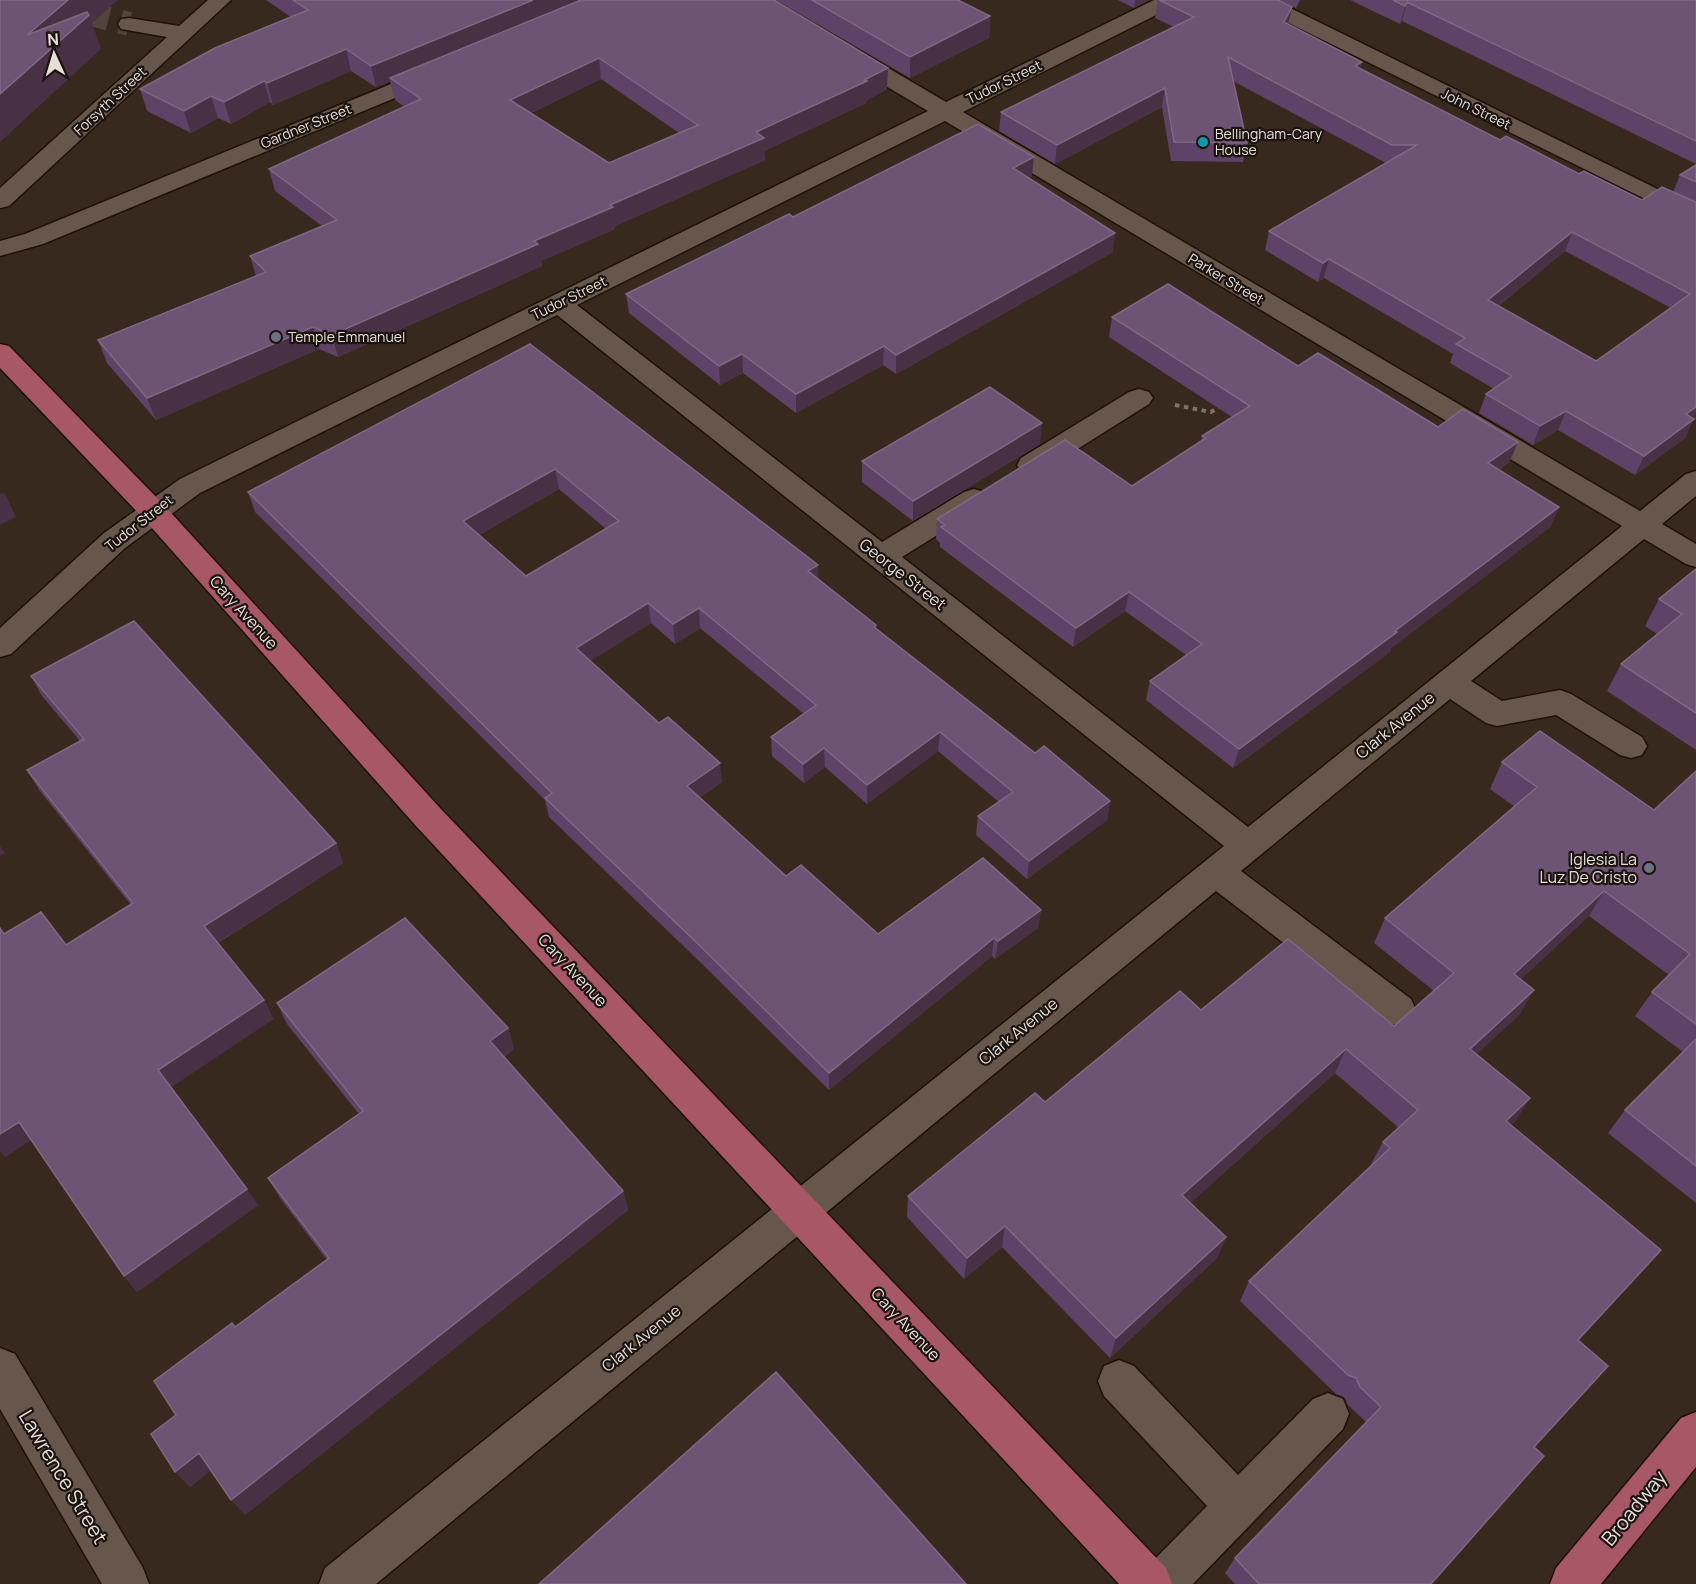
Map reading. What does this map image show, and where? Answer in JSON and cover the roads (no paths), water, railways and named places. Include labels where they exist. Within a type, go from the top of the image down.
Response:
[{"type":"main road","name":"Cary Avenue","points":[[0,352],[153,511],[428,817],[1150,1584]]},
{"type":"main road","name":"Broadway","points":[[1572,1584],[1696,1433]]},
{"type":"street","name":"Forsyth Street","points":[[0,201],[220,0]]},
{"type":"street","name":"Tudor Street","points":[[0,646],[103,550],[190,486],[1171,0]]},
{"type":"street","name":"John Street","points":[[1257,0],[1696,217]]},
{"type":"street","points":[[129,24],[184,33]]},
{"type":"street","name":"Parker Street","points":[[826,41],[1696,557]]},
{"type":"street","name":"Gardner Street","points":[[0,249],[34,239],[459,63]]},
{"type":"street","name":"George Street","points":[[559,303],[1247,846]]},
{"type":"street","points":[[881,556],[1139,398]]},
{"type":"street","name":"Clark Avenue","points":[[341,1584],[1696,481]]},
{"type":"street","points":[[1449,682],[1497,714],[1560,702],[1631,746]]},
{"type":"street","points":[[1215,871],[1398,1010]]},
{"type":"street","name":"Lawrence Street","points":[[0,1369],[127,1584]]},
{"type":"street","points":[[1119,1381],[1238,1507]]},
{"type":"street","points":[[1162,1584],[1328,1414]]},
{"type":"tunnel","points":[[52,0],[67,8],[129,24]]},
{"type":"place","name":"Bellingham-Cary House","points":[[1203,142]]},
{"type":"place","name":"Temple Emmanuel","points":[[276,337]]},
{"type":"place","name":"Iglesia La Luz De Cristo","points":[[1649,868]]}]
